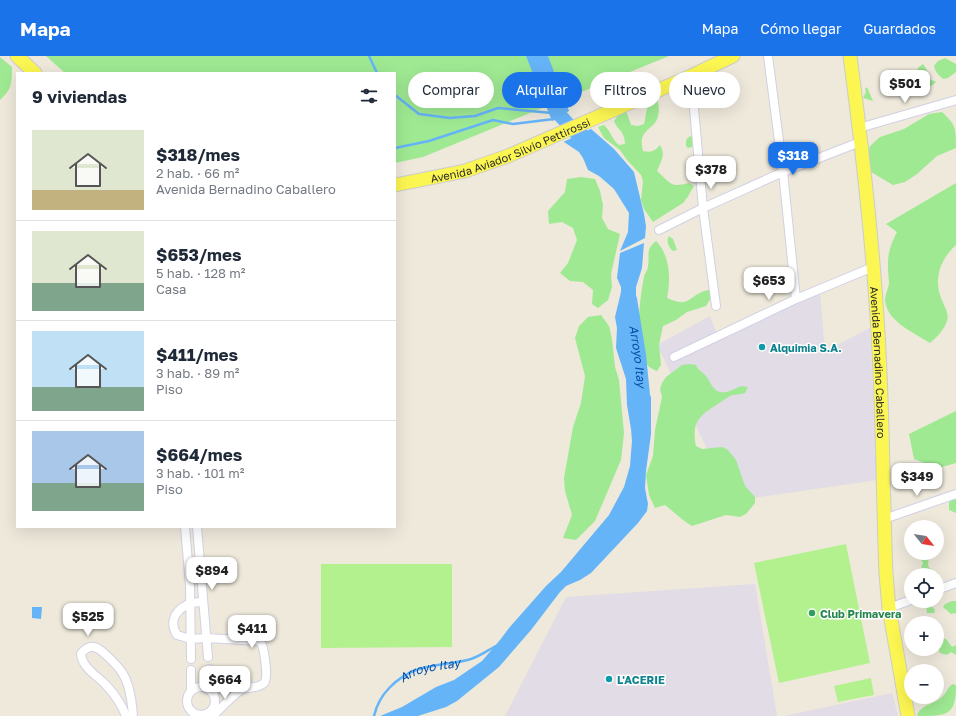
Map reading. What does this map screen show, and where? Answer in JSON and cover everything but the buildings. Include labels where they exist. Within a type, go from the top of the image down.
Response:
[{"type":"main road","points":[[17,56],[34,72]]},
{"type":"main road","name":"Avenida Aviador Silvio Pettirossi","points":[[699,72],[733,56]]},
{"type":"main road","name":"Avenida Bernadino Caballero","points":[[850,56],[873,267],[879,352],[886,574],[889,608],[908,716]]},
{"type":"main road","name":"Avenida Aviador Silvio Pettirossi","points":[[396,185],[465,171],[508,156],[669,86]]},
{"type":"street","points":[[768,56],[796,299]]},
{"type":"street","points":[[859,128],[956,100]]},
{"type":"street","points":[[694,108],[703,208],[716,306]]},
{"type":"street","points":[[659,230],[782,172],[860,142]]},
{"type":"street","points":[[674,357],[796,299],[873,267]]},
{"type":"street","points":[[884,519],[956,494]]},
{"type":"street","points":[[185,528],[190,603],[191,659]]},
{"type":"street","points":[[197,528],[208,657]]},
{"type":"street","points":[[944,587],[956,583]]},
{"type":"street","points":[[203,602],[190,603],[178,612],[172,622],[172,628],[177,635],[191,639],[255,639],[260,640],[264,648],[266,679],[264,684],[242,689],[234,686],[216,688],[211,692]]},
{"type":"street","points":[[889,608],[904,603]]},
{"type":"street","points":[[126,716],[106,685],[84,664],[81,654],[87,648],[95,647],[100,650],[123,674],[128,685],[133,716]]},
{"type":"street","points":[[209,668],[211,692],[215,701],[213,713]]},
{"type":"street","points":[[191,670],[191,691],[187,702],[190,710],[196,715],[204,715],[211,712],[213,713],[242,689]]},
{"type":"street","points":[[191,691],[198,688],[206,688],[211,692]]},
{"type":"shaded area","name":"Alquimia S.A.","points":[[820,293],[825,351],[870,328],[877,480],[732,501],[657,345],[710,316],[718,337]]},
{"type":"shaded area","name":"L'ACERIE","points":[[755,584],[777,716],[505,716],[566,597]]},
{"type":"shaded area","points":[[892,693],[898,716],[784,716]]},
{"type":"green space","points":[[46,56],[669,56],[630,72],[590,72],[590,88],[582,92],[582,72],[502,72],[502,108],[542,108],[423,157],[396,163],[396,72],[64,72]]},
{"type":"green space","points":[[0,57],[12,67],[12,77],[9,89],[0,100]]},
{"type":"green space","points":[[945,58],[956,64],[956,72],[948,78],[943,79],[936,72],[934,66],[938,61]]},
{"type":"green space","points":[[923,64],[927,70],[925,75],[921,78],[915,73]]},
{"type":"green space","points":[[926,79],[936,82],[929,87],[922,87],[921,83]]},
{"type":"green space","points":[[867,87],[873,101],[863,98]]},
{"type":"green space","points":[[647,108],[659,108],[659,114],[654,125],[647,130],[642,138],[643,151],[653,151],[660,145],[663,155],[657,171],[674,185],[689,183],[694,186],[683,203],[653,222],[644,209],[641,200],[643,181],[641,175],[620,150],[604,138],[598,127],[604,125],[619,145],[625,144],[624,136],[614,121],[622,110],[627,113],[631,125],[638,126],[644,124]]},
{"type":"green space","points":[[942,112],[953,124],[956,136],[956,148],[937,156],[917,174],[905,182],[893,185],[871,172],[866,159],[870,146],[880,137],[904,129],[929,114]]},
{"type":"green space","points":[[690,136],[694,137],[693,144],[692,147],[688,148],[686,146],[686,140]]},
{"type":"green space","points":[[581,177],[595,179],[600,191],[603,205],[602,218],[608,229],[620,234],[611,274],[612,287],[608,300],[598,308],[592,304],[593,290],[583,282],[570,281],[560,273],[568,263],[577,240],[573,228],[562,222],[549,224],[548,211],[565,192],[567,179]]},
{"type":"green space","points":[[956,183],[956,245],[947,255],[940,267],[938,281],[938,288],[947,311],[948,318],[938,336],[930,343],[902,326],[890,314],[887,308],[885,300],[889,284],[888,256],[897,232],[886,224]]},
{"type":"green space","points":[[669,236],[673,239],[677,250],[673,251],[669,246]]},
{"type":"green space","points":[[656,241],[661,247],[667,260],[669,283],[667,298],[685,302],[701,292],[708,290],[713,294],[706,306],[687,312],[676,320],[663,326],[659,345],[661,365],[657,371],[650,368],[645,362],[642,354],[639,333],[642,285],[648,267],[649,250]]},
{"type":"green space","points":[[601,315],[609,326],[615,367],[619,380],[624,433],[621,460],[595,521],[576,540],[563,538],[572,515],[565,491],[564,478],[573,427],[581,403],[585,376],[575,338],[579,326],[588,317]]},
{"type":"green space","points":[[682,365],[696,365],[698,369],[707,377],[713,387],[719,392],[730,391],[745,386],[748,387],[745,393],[730,396],[705,413],[698,421],[696,426],[695,438],[696,446],[702,449],[722,447],[728,450],[736,460],[745,486],[755,497],[755,503],[746,514],[740,517],[726,515],[692,526],[681,519],[665,505],[655,508],[649,495],[646,475],[653,456],[655,430],[662,397],[660,389],[662,383],[666,377]]},
{"type":"green space","points":[[956,411],[956,463],[938,468],[914,459],[909,434]]},
{"type":"green space","points":[[956,498],[956,513],[949,510],[949,503]]},
{"type":"green space","name":"Club Primavera","points":[[846,544],[870,663],[779,683],[754,563]]},
{"type":"green space","points":[[921,560],[928,560],[928,565],[930,568],[921,568],[923,562]]},
{"type":"green space","points":[[321,564],[452,564],[452,647],[321,648]]},
{"type":"green space","points":[[956,601],[956,613],[951,614],[944,608],[945,604]]},
{"type":"green space","points":[[926,608],[933,608],[935,610],[934,613],[927,613]]},
{"type":"green space","points":[[944,638],[952,647],[956,645],[956,655],[951,652],[947,655],[944,654]]},
{"type":"green space","points":[[871,678],[874,695],[838,702],[834,686]]},
{"type":"green space","points":[[954,684],[956,686],[956,696],[951,709],[948,712],[936,716],[918,716],[917,714],[920,710],[926,706],[930,704],[944,704],[944,695],[951,685]]},
{"type":"water","points":[[526,56],[548,56],[554,72],[532,72]]},
{"type":"water","points":[[547,108],[568,108],[569,111],[552,121]]},
{"type":"water","points":[[590,128],[614,149],[634,172],[646,226],[645,238],[620,251],[628,232],[629,213],[614,189],[599,176],[588,170],[579,152],[561,140]]},
{"type":"water","points":[[644,243],[642,268],[636,287],[636,302],[631,333],[634,361],[651,397],[651,434],[645,488],[648,504],[647,511],[638,523],[591,573],[566,586],[560,592],[531,630],[499,667],[457,701],[446,707],[418,716],[380,716],[402,707],[436,687],[454,680],[482,661],[509,628],[546,586],[561,572],[609,515],[624,487],[630,466],[632,441],[627,405],[626,379],[616,348],[617,328],[615,317],[621,292],[621,287],[617,278],[620,253]]},
{"type":"water","points":[[32,607],[42,607],[41,619],[32,618]]},
{"type":"pier","points":[[591,127],[593,128],[561,143],[559,141]]},
{"type":"waterway","name":"Arroyo Itay","points":[[369,56],[377,72]]},
{"type":"waterway","name":"Arroyo Itay","points":[[396,96],[419,114],[450,118],[475,116],[498,108],[552,113]]},
{"type":"waterway","name":"Arroyo Itay","points":[[556,108],[558,113],[576,133],[581,133]]},
{"type":"waterway","points":[[396,148],[429,141],[493,120],[513,124],[562,118]]},
{"type":"waterway","name":"Arroyo Itay","points":[[630,299],[639,355],[643,395]]},
{"type":"waterway","name":"Arroyo Itay","points":[[374,716],[376,708],[384,694],[402,677],[423,668],[471,659],[496,646]]},
{"type":"place","name":"Alquimia S.A.","points":[[762,347]]},
{"type":"place","name":"Club Primavera","points":[[812,613]]},
{"type":"place","name":"L'ACERIE","points":[[609,679]]}]
